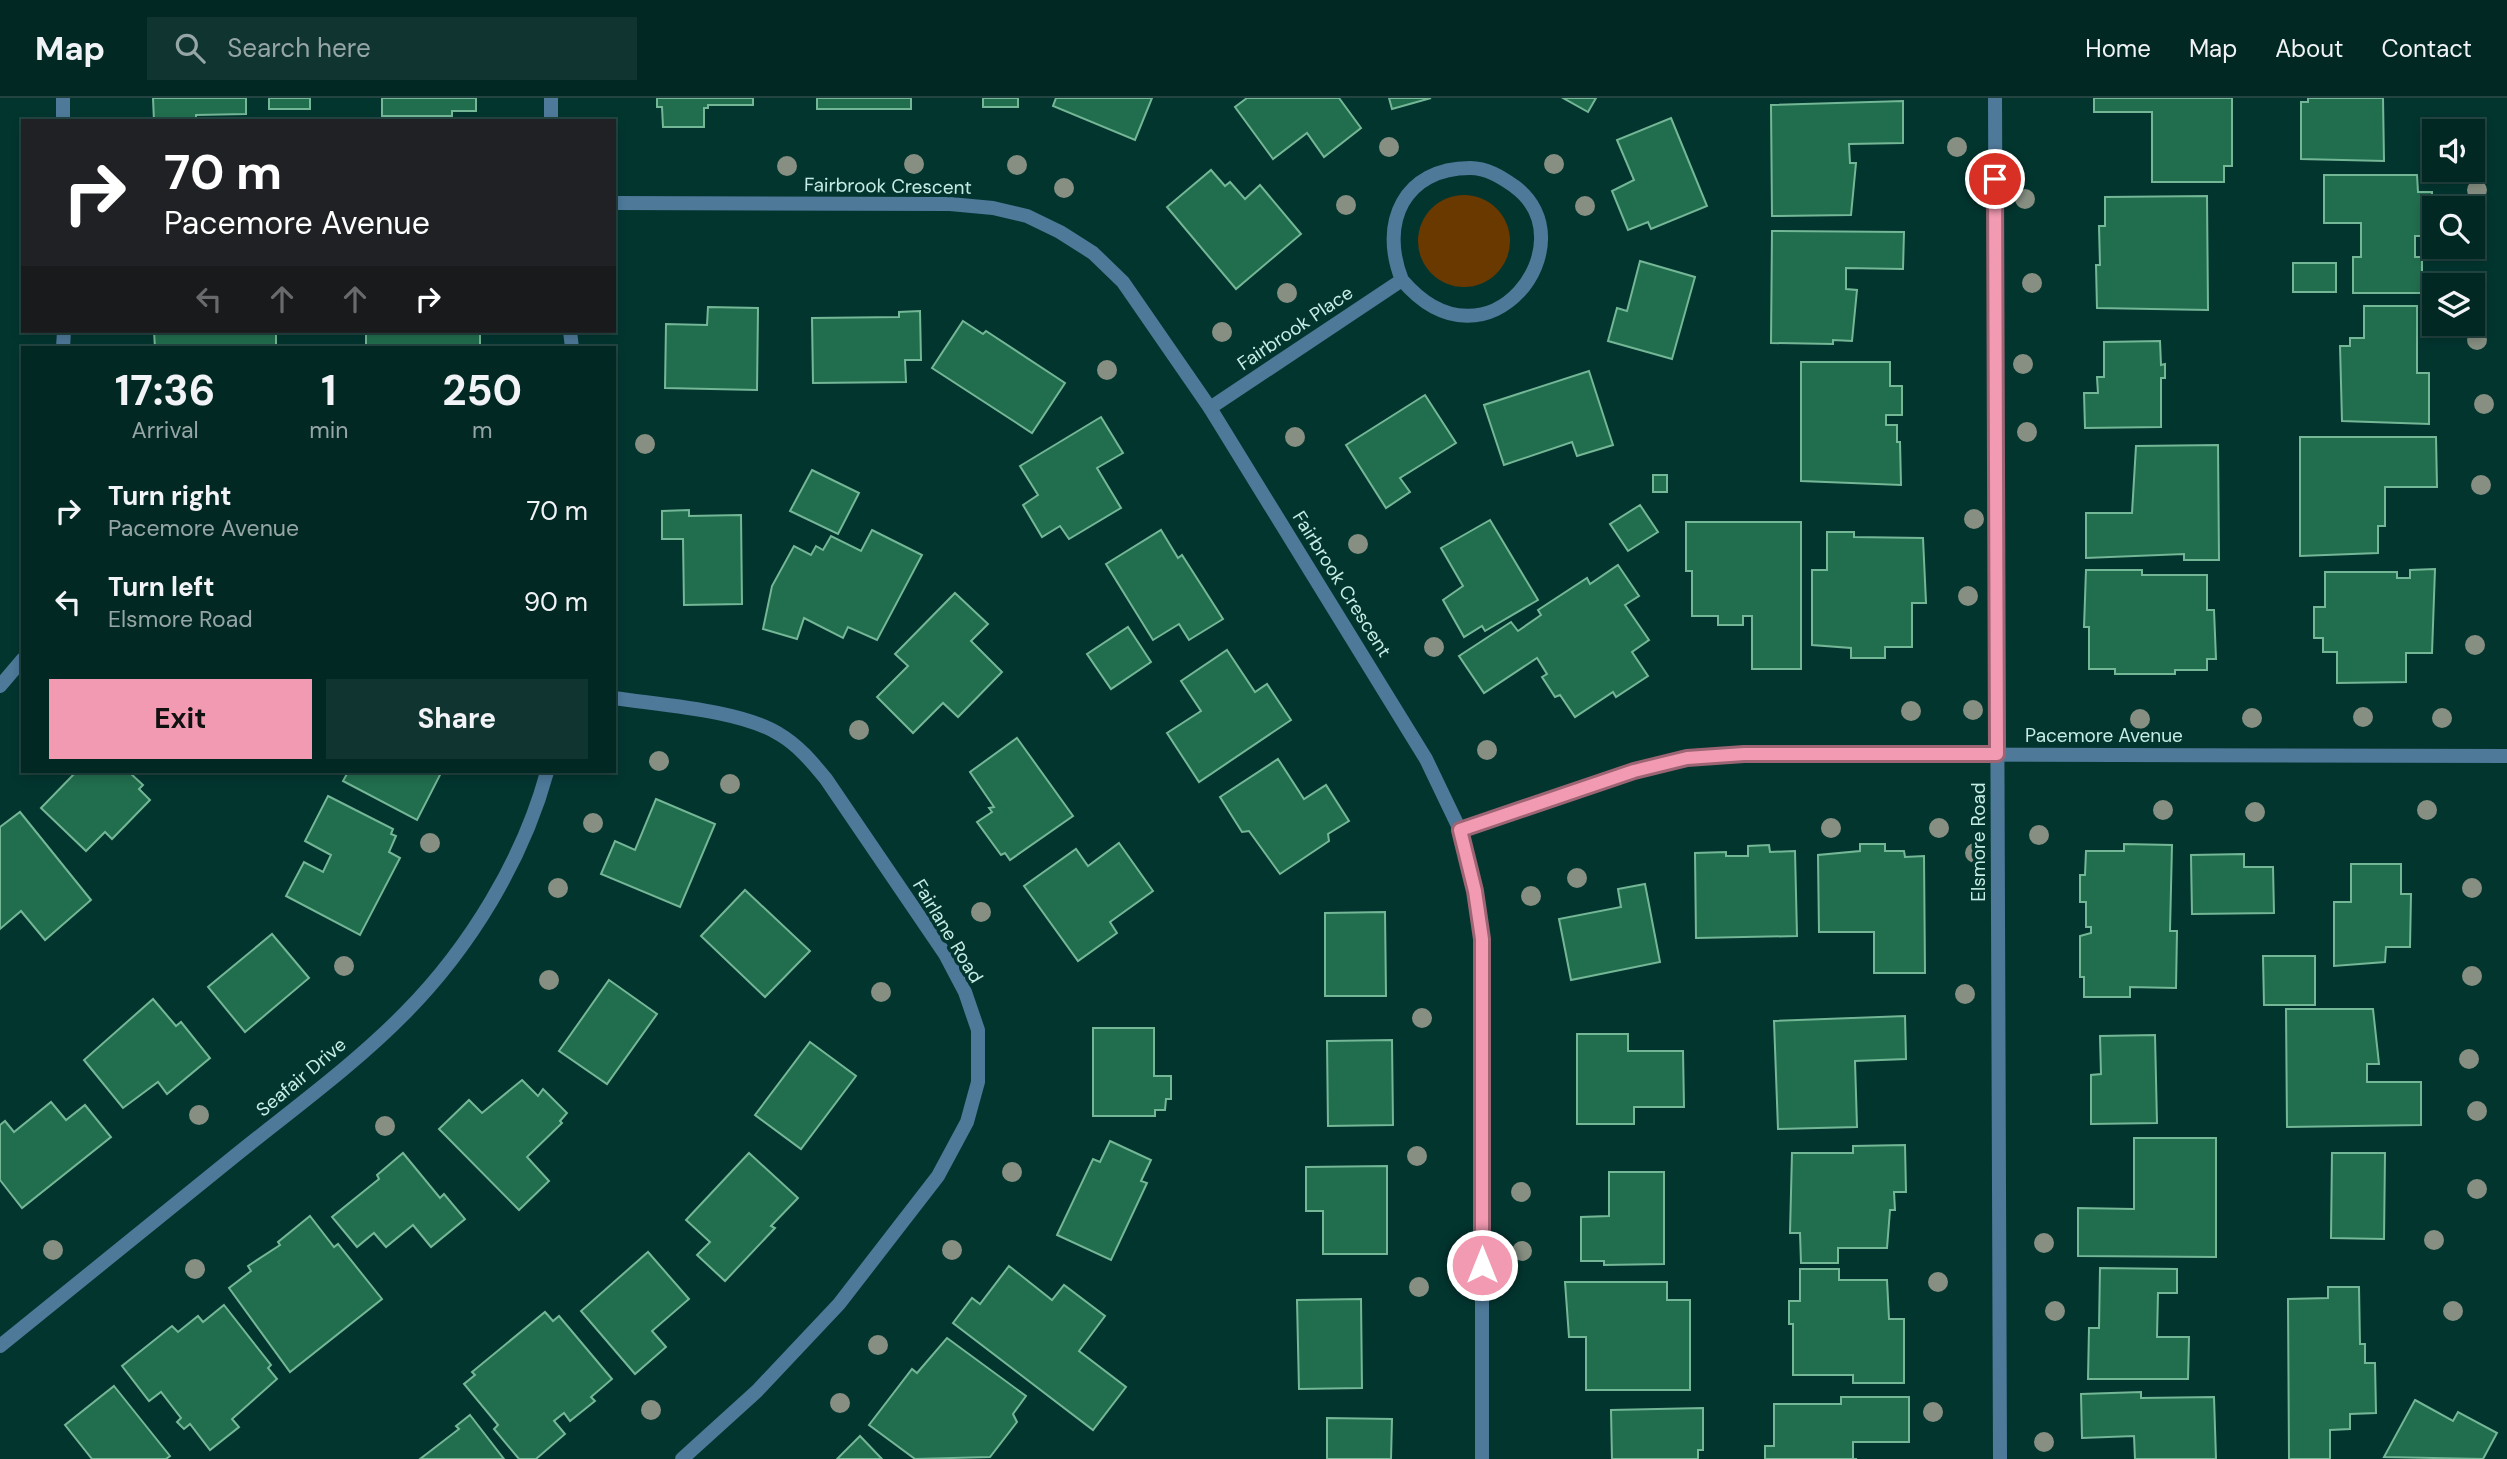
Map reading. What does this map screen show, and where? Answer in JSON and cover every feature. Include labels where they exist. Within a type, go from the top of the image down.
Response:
[{"type":"street","points":[[63,98],[63,119]]},
{"type":"street","points":[[551,98],[551,119]]},
{"type":"street","name":"Elsmore Road","points":[[1995,98],[2000,1459]]},
{"type":"street","points":[[1454,169],[1478,169],[1500,176],[1520,190],[1534,210],[1541,234],[1539,259],[1529,282],[1512,301],[1489,312],[1464,317],[1440,312],[1418,299],[1402,280],[1393,258],[1392,234],[1398,211],[1412,191],[1431,176],[1454,169]]},
{"type":"street","name":"Fairbrook Crescent","points":[[616,203],[950,204],[993,208],[1027,216],[1060,232],[1093,253],[1124,282],[1210,408],[1394,705],[1426,759],[1460,830],[1475,891],[1482,939],[1482,1459]]},
{"type":"street","name":"Fairbrook Place","points":[[1210,408],[1402,280]]},
{"type":"street","points":[[0,686],[21,661]]},
{"type":"street","name":"Fairlane Road","points":[[616,698],[739,718],[778,733],[806,754],[826,779],[945,954],[965,992],[978,1030],[978,1082],[967,1122],[938,1177],[839,1304],[757,1391],[682,1459]]},
{"type":"street","name":"Pacemore Avenue","points":[[1460,830],[1634,771],[1687,758],[1744,754],[2507,756]]},
{"type":"street","name":"Seafair Drive","points":[[0,1346],[342,1069],[406,1012],[453,958],[488,907],[519,845],[547,773]]},
{"type":"shaded area","points":[[1464,195],[1482,198],[1497,208],[1507,223],[1510,241],[1507,259],[1497,274],[1482,284],[1464,287],[1446,284],[1431,274],[1421,259],[1418,241],[1421,223],[1431,208],[1446,198]]},
{"type":"building","points":[[153,98],[246,98],[246,114],[196,115],[196,119],[154,119]]},
{"type":"building","points":[[269,98],[310,98],[310,109],[269,109]]},
{"type":"building","points":[[382,98],[476,98],[476,111],[452,111],[452,116],[382,116]]},
{"type":"building","points":[[657,98],[753,98],[753,105],[708,105],[708,108],[704,108],[704,127],[663,127],[662,107],[657,107]]},
{"type":"building","points":[[817,98],[911,98],[911,109],[817,109]]},
{"type":"building","points":[[983,98],[1018,98],[1018,107],[983,107]]},
{"type":"building","points":[[1056,98],[1152,98],[1135,140],[1053,106]]},
{"type":"building","points":[[1247,98],[1339,98],[1361,128],[1324,157],[1307,133],[1273,159],[1235,107]]},
{"type":"building","points":[[1389,98],[1431,98],[1392,109]]},
{"type":"building","points":[[1563,98],[1596,98],[1588,112]]},
{"type":"building","points":[[2094,98],[2232,98],[2232,166],[2224,166],[2224,182],[2152,182],[2152,112],[2094,112]]},
{"type":"building","points":[[2308,98],[2383,98],[2384,161],[2301,159],[2301,102],[2308,102]]},
{"type":"building","points":[[1903,101],[1903,143],[1849,144],[1850,163],[1856,163],[1851,215],[1772,216],[1771,105]]},
{"type":"building","points":[[1671,118],[1707,206],[1651,229],[1648,222],[1628,230],[1612,191],[1634,180],[1617,140]]},
{"type":"building","points":[[1211,170],[1225,186],[1230,182],[1245,199],[1260,185],[1301,234],[1236,289],[1167,207]]},
{"type":"building","points":[[2324,175],[2417,175],[2418,192],[2432,192],[2432,196],[2422,196],[2422,236],[2415,236],[2415,257],[2422,257],[2422,293],[2353,293],[2353,257],[2361,257],[2361,223],[2324,223]]},
{"type":"building","points":[[2207,196],[2208,310],[2097,308],[2096,265],[2100,265],[2099,226],[2105,226],[2105,197]]},
{"type":"building","points":[[1772,231],[1904,232],[1903,269],[1846,268],[1846,289],[1857,290],[1852,341],[1833,340],[1833,344],[1771,343]]},
{"type":"building","points":[[1640,261],[1695,277],[1672,359],[1608,341],[1617,308],[1627,311]]},
{"type":"building","points":[[2293,263],[2336,263],[2336,292],[2293,292]]},
{"type":"building","points":[[2364,306],[2417,306],[2417,373],[2429,373],[2429,424],[2342,421],[2340,346],[2350,346],[2350,338],[2364,338]]},
{"type":"building","points":[[708,307],[758,308],[757,390],[665,388],[666,324],[707,325]]},
{"type":"building","points":[[920,311],[921,360],[905,360],[906,382],[813,383],[812,318],[899,317],[899,312]]},
{"type":"building","points":[[963,321],[983,334],[986,331],[1065,383],[1032,433],[932,368]]},
{"type":"building","points":[[154,333],[276,333],[276,346],[155,346]]},
{"type":"building","points":[[366,333],[480,333],[480,346],[366,346]]},
{"type":"building","points":[[2160,341],[2161,365],[2165,364],[2165,378],[2161,378],[2161,427],[2085,428],[2084,393],[2098,393],[2097,377],[2104,377],[2104,342]]},
{"type":"building","points":[[1801,362],[1890,362],[1890,386],[1902,386],[1902,415],[1886,415],[1886,425],[1897,425],[1901,485],[1801,481]]},
{"type":"building","points":[[1589,371],[1613,445],[1577,456],[1572,442],[1504,465],[1484,405]]},
{"type":"building","points":[[1425,395],[1456,443],[1400,478],[1410,492],[1386,508],[1346,445]]},
{"type":"building","points":[[1101,417],[1123,453],[1097,468],[1121,508],[1069,539],[1060,526],[1042,537],[1023,505],[1038,495],[1020,466]]},
{"type":"building","points":[[2300,437],[2436,437],[2437,487],[2385,487],[2385,526],[2378,526],[2378,553],[2300,556]]},
{"type":"building","points":[[2218,445],[2219,560],[2184,560],[2184,554],[2086,558],[2086,513],[2132,513],[2136,446]]},
{"type":"building","points":[[812,470],[859,493],[838,534],[790,511]]},
{"type":"building","points":[[1653,475],[1667,475],[1667,492],[1653,492]]},
{"type":"building","points":[[1640,505],[1658,532],[1628,551],[1610,524]]},
{"type":"building","points":[[689,510],[689,516],[741,515],[742,604],[684,605],[683,539],[662,539],[662,511]]},
{"type":"building","points":[[1490,520],[1538,600],[1485,631],[1482,626],[1464,637],[1443,600],[1463,586],[1441,548]]},
{"type":"building","points":[[1686,522],[1801,522],[1801,669],[1752,669],[1752,616],[1743,616],[1743,625],[1718,625],[1718,616],[1692,616],[1692,571],[1686,571]]},
{"type":"building","points":[[872,530],[922,555],[877,640],[848,627],[843,638],[804,618],[797,639],[763,629],[772,586],[794,546],[811,555],[816,546],[823,550],[831,536],[861,551]]},
{"type":"building","points":[[1161,530],[1178,558],[1182,555],[1223,619],[1189,640],[1179,624],[1153,640],[1106,564]]},
{"type":"building","points":[[1827,532],[1854,532],[1854,537],[1923,538],[1926,603],[1912,603],[1912,647],[1885,647],[1885,658],[1851,658],[1851,648],[1812,645],[1812,570],[1827,570]]},
{"type":"building","points":[[1618,565],[1639,596],[1625,605],[1649,640],[1632,652],[1648,676],[1616,697],[1613,692],[1575,717],[1560,695],[1555,697],[1542,677],[1547,674],[1537,658],[1484,693],[1459,656],[1511,622],[1518,631],[1541,615],[1538,610],[1587,578],[1590,584]]},
{"type":"building","points":[[2435,569],[2432,653],[2406,653],[2406,682],[2337,683],[2337,652],[2323,652],[2323,638],[2314,638],[2314,607],[2325,607],[2325,572],[2397,572],[2397,578],[2410,578],[2410,570]]},
{"type":"building","points":[[2086,570],[2142,570],[2142,575],[2207,575],[2207,610],[2214,610],[2216,659],[2207,659],[2207,670],[2175,670],[2175,674],[2115,674],[2115,669],[2089,669],[2089,627],[2084,627]]},
{"type":"building","points":[[955,593],[988,624],[971,641],[1002,672],[958,717],[943,703],[913,733],[877,697],[908,666],[895,654]]},
{"type":"building","points":[[1128,627],[1151,662],[1111,689],[1087,654]]},
{"type":"building","points":[[1227,650],[1255,692],[1267,684],[1291,720],[1199,782],[1167,733],[1201,711],[1181,681]]},
{"type":"building","points":[[1017,738],[1073,816],[1010,860],[1005,853],[1001,855],[977,822],[992,812],[989,808],[994,807],[970,772]]},
{"type":"building","points":[[1278,759],[1304,799],[1326,785],[1349,821],[1328,834],[1329,841],[1280,874],[1249,831],[1242,832],[1220,797]]},
{"type":"building","points":[[75,773],[130,773],[143,785],[139,789],[150,800],[112,839],[105,832],[86,851],[41,808]]},
{"type":"building","points":[[347,773],[440,775],[417,820],[343,781]]},
{"type":"building","points":[[328,796],[393,829],[391,834],[396,836],[389,852],[400,858],[360,935],[286,896],[304,862],[323,872],[331,855],[305,841]]},
{"type":"building","points":[[656,799],[715,824],[680,907],[601,874],[615,841],[635,850]]},
{"type":"building","points":[[20,812],[91,900],[45,940],[21,911],[0,929],[0,827]]},
{"type":"building","points":[[1119,843],[1153,891],[1110,922],[1117,933],[1078,961],[1024,886],[1076,849],[1088,866]]},
{"type":"building","points":[[1860,844],[1885,844],[1885,851],[1904,851],[1905,857],[1924,856],[1925,973],[1874,973],[1874,932],[1819,932],[1818,855],[1860,851]]},
{"type":"building","points":[[2124,844],[2172,845],[2170,931],[2177,931],[2176,988],[2130,987],[2130,997],[2084,997],[2084,977],[2080,977],[2080,936],[2091,933],[2091,927],[2086,927],[2086,902],[2080,902],[2080,875],[2085,875],[2086,851],[2124,851]]},
{"type":"building","points":[[1769,845],[1770,852],[1795,851],[1797,936],[1696,938],[1695,853],[1726,852],[1726,856],[1748,856],[1748,846]]},
{"type":"building","points":[[2244,854],[2244,867],[2273,867],[2274,913],[2192,914],[2191,855]]},
{"type":"building","points":[[2351,864],[2401,864],[2401,894],[2411,894],[2410,947],[2386,947],[2385,962],[2334,966],[2334,902],[2351,902]]},
{"type":"building","points":[[1645,884],[1660,962],[1571,980],[1559,919],[1621,907],[1618,889]]},
{"type":"building","points":[[745,890],[810,951],[765,997],[701,936]]},
{"type":"building","points":[[1385,912],[1386,996],[1325,996],[1325,913]]},
{"type":"building","points":[[272,934],[309,978],[245,1032],[208,987]]},
{"type":"building","points":[[2263,956],[2315,956],[2315,1005],[2264,1005]]},
{"type":"building","points":[[609,980],[657,1014],[607,1084],[559,1051]]},
{"type":"building","points":[[153,999],[176,1026],[181,1022],[210,1058],[167,1094],[158,1082],[123,1108],[84,1060]]},
{"type":"building","points":[[2286,1009],[2373,1009],[2379,1064],[2367,1064],[2367,1082],[2421,1082],[2421,1125],[2287,1127]]},
{"type":"building","points":[[1905,1016],[1906,1059],[1855,1061],[1857,1127],[1778,1129],[1774,1021]]},
{"type":"building","points":[[1093,1028],[1154,1028],[1154,1076],[1171,1076],[1171,1099],[1166,1099],[1165,1110],[1155,1110],[1155,1116],[1093,1116]]},
{"type":"building","points":[[1577,1034],[1628,1034],[1628,1051],[1683,1051],[1684,1107],[1634,1107],[1634,1124],[1577,1124]]},
{"type":"building","points":[[2155,1035],[2157,1123],[2091,1124],[2091,1075],[2101,1074],[2100,1036]]},
{"type":"building","points":[[1392,1040],[1393,1125],[1328,1126],[1327,1041]]},
{"type":"building","points":[[810,1042],[856,1076],[801,1149],[755,1115]]},
{"type":"building","points":[[522,1080],[538,1096],[543,1089],[567,1113],[560,1121],[562,1123],[527,1157],[549,1181],[519,1210],[439,1129],[469,1100],[482,1113]]},
{"type":"building","points":[[51,1102],[66,1120],[85,1105],[111,1137],[22,1208],[0,1180],[0,1125],[5,1121],[14,1132]]},
{"type":"building","points":[[2134,1138],[2216,1138],[2216,1257],[2078,1256],[2078,1208],[2134,1209]]},
{"type":"building","points":[[1110,1141],[1151,1160],[1141,1181],[1147,1183],[1111,1260],[1057,1235],[1093,1159],[1100,1162]]},
{"type":"building","points":[[1905,1145],[1906,1192],[1894,1192],[1895,1210],[1890,1210],[1887,1248],[1838,1248],[1838,1263],[1801,1263],[1800,1233],[1790,1233],[1792,1153],[1853,1153],[1853,1146]]},
{"type":"building","points":[[403,1153],[440,1198],[444,1194],[465,1219],[431,1247],[413,1225],[386,1247],[374,1233],[357,1247],[332,1217],[379,1179],[377,1175]]},
{"type":"building","points":[[749,1153],[798,1198],[771,1226],[775,1228],[725,1281],[697,1255],[710,1242],[686,1220]]},
{"type":"building","points":[[2332,1153],[2385,1153],[2384,1239],[2331,1238]]},
{"type":"building","points":[[1387,1166],[1387,1254],[1323,1254],[1323,1211],[1306,1211],[1306,1167]]},
{"type":"building","points":[[1609,1172],[1664,1172],[1664,1264],[1604,1265],[1604,1261],[1581,1261],[1581,1217],[1609,1216]]},
{"type":"building","points":[[310,1216],[334,1247],[338,1244],[382,1299],[290,1372],[229,1288],[251,1271],[248,1266],[280,1245],[278,1242]]},
{"type":"building","points":[[648,1252],[689,1299],[652,1331],[666,1347],[635,1374],[581,1311]]},
{"type":"building","points":[[1009,1266],[1052,1300],[1064,1285],[1105,1316],[1079,1351],[1126,1387],[1093,1430],[953,1323],[972,1298],[980,1304]]},
{"type":"building","points":[[2100,1268],[2177,1269],[2177,1293],[2158,1293],[2157,1337],[2189,1337],[2188,1379],[2088,1379],[2089,1328],[2099,1328]]},
{"type":"building","points":[[1800,1269],[1839,1269],[1839,1280],[1887,1280],[1889,1319],[1904,1319],[1904,1383],[1853,1383],[1853,1375],[1793,1375],[1793,1324],[1789,1324],[1789,1301],[1800,1301]]},
{"type":"building","points":[[1565,1282],[1667,1282],[1667,1300],[1690,1300],[1690,1390],[1586,1390],[1586,1337],[1569,1337]]},
{"type":"building","points":[[2328,1287],[2359,1287],[2360,1344],[2365,1344],[2365,1363],[2375,1363],[2376,1413],[2350,1414],[2350,1429],[2330,1430],[2330,1459],[2289,1459],[2288,1299],[2328,1298]]},
{"type":"building","points":[[1361,1299],[1362,1388],[1299,1389],[1297,1300]]},
{"type":"building","points":[[224,1305],[271,1365],[268,1368],[277,1379],[232,1419],[239,1427],[210,1450],[190,1424],[184,1429],[177,1422],[181,1418],[161,1392],[149,1401],[122,1366],[172,1326],[178,1332],[198,1316],[203,1322]]},
{"type":"building","points":[[545,1312],[553,1321],[559,1316],[612,1379],[591,1397],[595,1401],[570,1421],[564,1413],[554,1421],[565,1434],[536,1459],[519,1459],[494,1429],[498,1425],[464,1384],[475,1375],[472,1372]]},
{"type":"building","points":[[947,1338],[1026,1396],[1013,1414],[1017,1422],[990,1457],[915,1459],[869,1425],[912,1369],[917,1373]]},
{"type":"building","points":[[114,1386],[170,1456],[166,1459],[92,1459],[65,1425]]},
{"type":"building","points":[[2141,1392],[2141,1398],[2214,1397],[2216,1459],[2135,1459],[2134,1436],[2082,1438],[2081,1394]]},
{"type":"building","points":[[1841,1397],[1909,1397],[1909,1442],[1853,1442],[1853,1459],[1765,1459],[1765,1446],[1774,1446],[1774,1404],[1841,1404]]},
{"type":"building","points":[[2415,1400],[2453,1421],[2458,1412],[2497,1433],[2483,1459],[2384,1457]]},
{"type":"building","points":[[1703,1408],[1703,1450],[1698,1450],[1698,1459],[1612,1459],[1611,1410]]},
{"type":"building","points":[[470,1415],[504,1459],[420,1459],[459,1429],[456,1426]]},
{"type":"building","points":[[1327,1418],[1392,1419],[1391,1459],[1327,1459]]},
{"type":"building","points":[[860,1436],[882,1459],[837,1459]]},
{"type":"route","points":[[1482,1265],[1482,939],[1475,891],[1460,830],[1634,771],[1687,758],[1744,754],[1997,754],[1995,179]]}]
